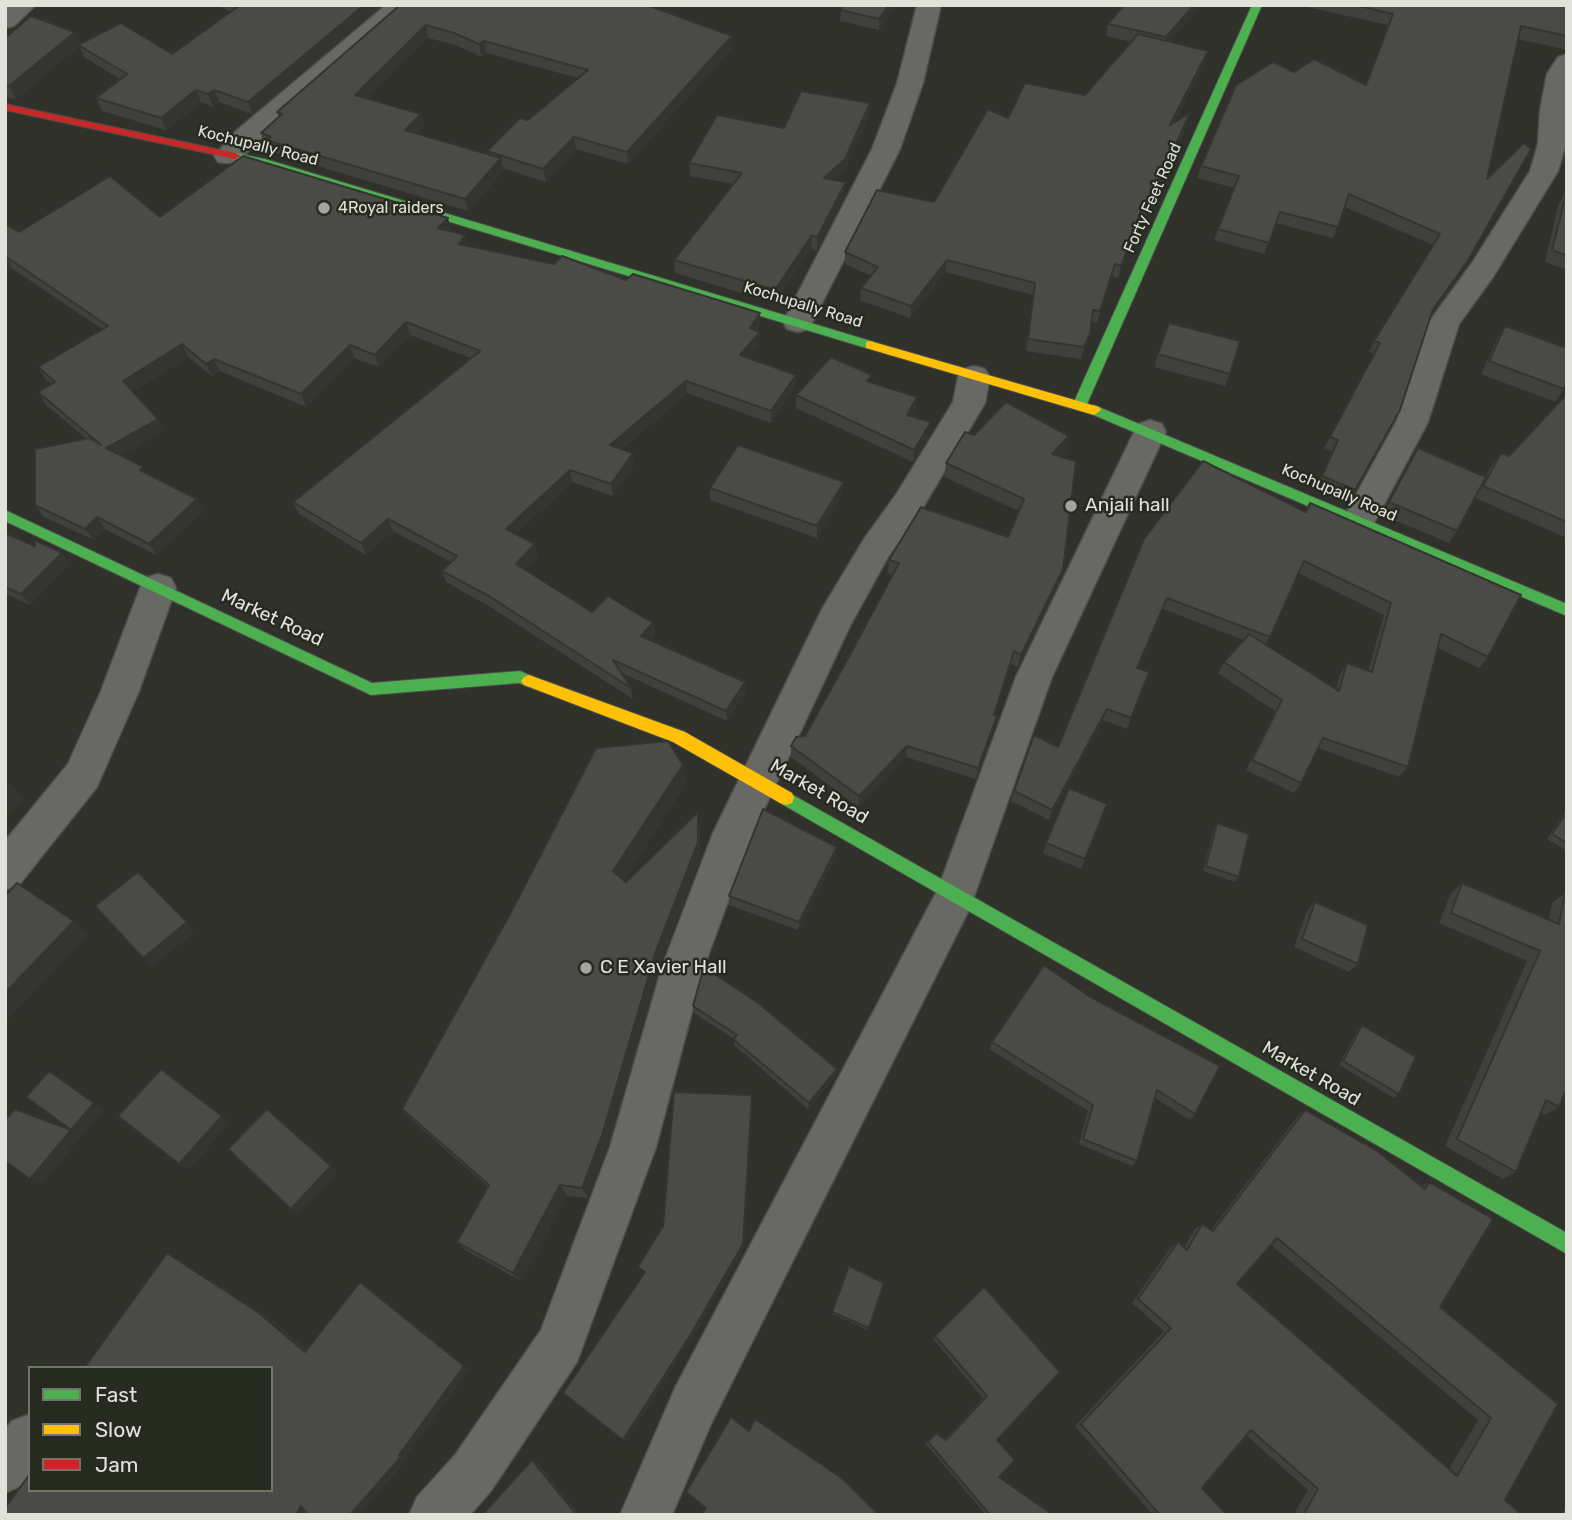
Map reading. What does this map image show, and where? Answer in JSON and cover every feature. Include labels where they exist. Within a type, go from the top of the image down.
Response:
[{"type":"main road","name":"Forty Feet Road","points":[[1080,404],[1257,5]]},
{"type":"main road","name":"Kochupally Road","points":[[5,107],[261,161],[974,377],[1080,404],[1567,610]]},
{"type":"main road","name":"Market Road","points":[[5,515],[371,689],[520,677],[679,737],[1567,1244]]},
{"type":"street","points":[[5,21],[24,5]]},
{"type":"street","points":[[228,156],[247,136],[401,5]]},
{"type":"street","points":[[798,322],[886,149],[910,83],[929,5]]},
{"type":"street","points":[[1359,520],[1412,422],[1444,321],[1483,270],[1544,171],[1552,144],[1553,110],[1564,79]]},
{"type":"street","points":[[435,1515],[473,1473],[560,1345],[633,1147],[684,967],[733,833],[835,619],[876,548],[909,502],[969,403],[974,377]]},
{"type":"street","points":[[646,1515],[693,1406],[956,895],[1034,677],[1150,432]]},
{"type":"street","points":[[5,872],[83,775],[121,691],[158,588]]},
{"type":"street","points":[[5,1467],[28,1441]]},
{"type":"building","points":[[240,5],[364,5],[248,102],[214,90],[208,94],[196,90],[161,118],[96,98],[127,74],[78,45],[121,23],[172,54]]},
{"type":"building","points":[[400,5],[647,5],[732,36],[627,152],[574,137],[543,169],[487,151],[520,118],[528,120],[588,70],[484,41],[479,44],[426,25],[355,95],[421,114],[405,130],[501,158],[465,199],[266,140],[271,137],[261,133],[282,114],[277,112]]},
{"type":"building","points":[[843,5],[889,5],[879,19],[841,10]]},
{"type":"building","points":[[1124,5],[1194,5],[1166,37],[1108,24]]},
{"type":"building","points":[[1355,5],[1567,5],[1567,36],[1521,26],[1487,179],[1524,143],[1531,149],[1467,262],[1433,309],[1400,410],[1355,490],[1322,476],[1338,440],[1330,437],[1380,343],[1374,341],[1440,234],[1349,194],[1338,227],[1280,212],[1269,243],[1218,229],[1239,176],[1201,166],[1236,85],[1273,62],[1294,72],[1314,59],[1366,85],[1393,14]]},
{"type":"building","points":[[31,16],[75,32],[9,86],[5,86],[5,38]]},
{"type":"building","points":[[1138,34],[1208,51],[1170,125],[1190,113],[1148,206],[1143,205],[1121,266],[1115,264],[1100,311],[1093,310],[1090,334],[1084,347],[1028,339],[1035,283],[947,260],[911,306],[861,288],[878,267],[845,252],[877,190],[934,202],[988,109],[1008,118],[1025,83],[1085,95]]},
{"type":"building","points":[[801,91],[870,103],[845,159],[824,178],[846,182],[817,238],[812,235],[775,290],[674,260],[742,173],[689,163],[717,115],[784,128]]},
{"type":"building","points":[[243,156],[448,218],[438,228],[465,235],[459,244],[554,264],[562,256],[626,280],[633,274],[760,313],[750,328],[760,332],[740,355],[796,375],[771,411],[686,381],[610,445],[633,453],[611,484],[570,470],[506,529],[535,544],[516,564],[592,612],[608,596],[653,623],[641,636],[745,682],[726,711],[613,660],[631,688],[489,596],[442,571],[457,556],[388,519],[361,543],[293,502],[480,351],[406,322],[375,355],[350,345],[301,394],[214,359],[206,364],[182,344],[123,381],[158,419],[106,448],[144,467],[140,470],[197,499],[149,544],[97,517],[85,529],[35,505],[35,449],[89,438],[101,445],[38,392],[55,382],[38,367],[108,326],[5,256],[5,224],[19,232],[110,176],[160,217]]},
{"type":"building","points":[[1567,191],[1567,256],[1552,250]]},
{"type":"building","points":[[1169,323],[1240,341],[1230,374],[1158,354]]},
{"type":"building","points":[[1505,326],[1567,348],[1567,382],[1564,389],[1489,361]]},
{"type":"building","points":[[831,357],[872,375],[867,381],[917,397],[907,415],[931,422],[914,450],[796,395]]},
{"type":"building","points":[[1564,397],[1567,398],[1567,522],[1483,486],[1501,453],[1509,456]]},
{"type":"building","points":[[1006,402],[1069,436],[1052,454],[1076,461],[1063,569],[1021,655],[1014,651],[994,715],[997,716],[978,768],[907,746],[859,796],[791,746],[796,737],[805,736],[851,653],[899,563],[889,560],[921,507],[1008,537],[1024,499],[946,463],[965,432],[974,435]]},
{"type":"building","points":[[738,445],[844,482],[817,526],[710,488]]},
{"type":"building","points":[[1418,448],[1486,477],[1457,531],[1389,502]]},
{"type":"building","points":[[1203,461],[1306,512],[1310,503],[1521,595],[1488,657],[1441,634],[1408,767],[1323,738],[1301,783],[1252,760],[1282,700],[1224,662],[1249,634],[1339,691],[1347,663],[1372,672],[1391,603],[1304,561],[1270,637],[1167,598],[1137,668],[1149,672],[1131,718],[1107,709],[1052,810],[1014,791],[1034,735],[1058,747],[1144,539]]},
{"type":"building","points":[[5,533],[35,546],[35,540],[62,553],[21,594],[5,587]]},
{"type":"building","name":"C E Xavier Hall","points":[[668,741],[683,765],[613,871],[626,882],[698,812],[698,842],[656,951],[602,1135],[582,1188],[560,1185],[513,1273],[457,1242],[489,1185],[402,1109],[509,916],[596,748]]},
{"type":"building","points":[[1069,788],[1107,804],[1085,859],[1046,843]]},
{"type":"building","points":[[763,809],[837,847],[799,922],[729,896]]},
{"type":"building","points":[[1567,812],[1567,843],[1552,834]]},
{"type":"building","points":[[1217,823],[1249,834],[1239,877],[1206,866]]},
{"type":"building","points":[[138,872],[187,922],[143,958],[95,906]]},
{"type":"building","points":[[17,883],[74,921],[5,993],[5,896]]},
{"type":"building","points":[[1462,883],[1559,924],[1565,893],[1567,894],[1567,1088],[1559,1107],[1546,1100],[1516,1172],[1457,1139],[1540,951],[1451,913]]},
{"type":"building","points":[[1315,902],[1368,925],[1358,964],[1302,939]]},
{"type":"building","points":[[1044,965],[1089,996],[1220,1066],[1195,1114],[1157,1090],[1137,1161],[1083,1139],[1093,1105],[992,1042]]},
{"type":"building","points":[[704,967],[757,1002],[837,1069],[809,1103],[733,1039],[737,1035],[693,1006]]},
{"type":"building","points":[[1362,1025],[1416,1057],[1399,1094],[1343,1061]]},
{"type":"building","points":[[161,1069],[222,1116],[179,1164],[118,1116]]},
{"type":"building","points":[[49,1071],[94,1103],[71,1130],[26,1097]]},
{"type":"building","points":[[674,1092],[752,1095],[743,1244],[691,1334],[623,1440],[563,1393],[645,1272],[638,1267],[663,1226]]},
{"type":"building","points":[[15,1109],[71,1130],[30,1179],[5,1161],[5,1120]]},
{"type":"building","points":[[267,1109],[331,1166],[291,1209],[228,1149]]},
{"type":"building","points":[[1305,1110],[1377,1151],[1425,1189],[1429,1182],[1493,1219],[1440,1307],[1558,1404],[1505,1500],[1522,1515],[1303,1515],[1318,1489],[1251,1430],[1202,1488],[1227,1515],[1160,1515],[1081,1424],[1171,1328],[1138,1299],[1178,1242],[1187,1250],[1202,1224],[1213,1231]],"holes":[[[1277,1238],[1491,1418],[1457,1476],[1237,1284]]]},
{"type":"building","points":[[167,1253],[259,1313],[305,1352],[360,1282],[464,1366],[399,1455],[401,1457],[350,1515],[308,1515],[301,1506],[296,1515],[5,1515],[5,1508],[28,1477],[28,1492],[273,1492],[273,1366],[86,1366]]},
{"type":"building","points":[[849,1266],[884,1283],[869,1328],[832,1312]]},
{"type":"building","points":[[984,1287],[1060,1372],[997,1440],[1015,1460],[999,1477],[1053,1515],[990,1515],[928,1442],[936,1433],[946,1440],[987,1396],[935,1336]]},
{"type":"building","points":[[731,1417],[749,1431],[755,1419],[843,1479],[879,1515],[701,1515],[706,1508],[686,1492]]},
{"type":"building","points":[[532,1460],[577,1515],[482,1515]]},
{"type":"traffic: fast","points":[[1080,404],[1257,5]]},
{"type":"traffic: fast","points":[[235,156],[261,161],[870,345]]},
{"type":"traffic: fast","points":[[1094,410],[1567,610]]},
{"type":"traffic: fast","points":[[5,515],[371,689],[520,677],[529,681]]},
{"type":"traffic: fast","points":[[786,798],[1567,1244]]},
{"type":"traffic: slow","points":[[870,345],[1094,410]]},
{"type":"traffic: slow","points":[[529,681],[679,737],[786,798]]},
{"type":"traffic: jam","points":[[5,107],[235,156]]},
{"type":"place","name":"4Royal raiders","points":[[324,208]]},
{"type":"place","name":"Anjali hall","points":[[1071,506]]},
{"type":"place","name":"C E Xavier Hall","points":[[586,968]]}]
